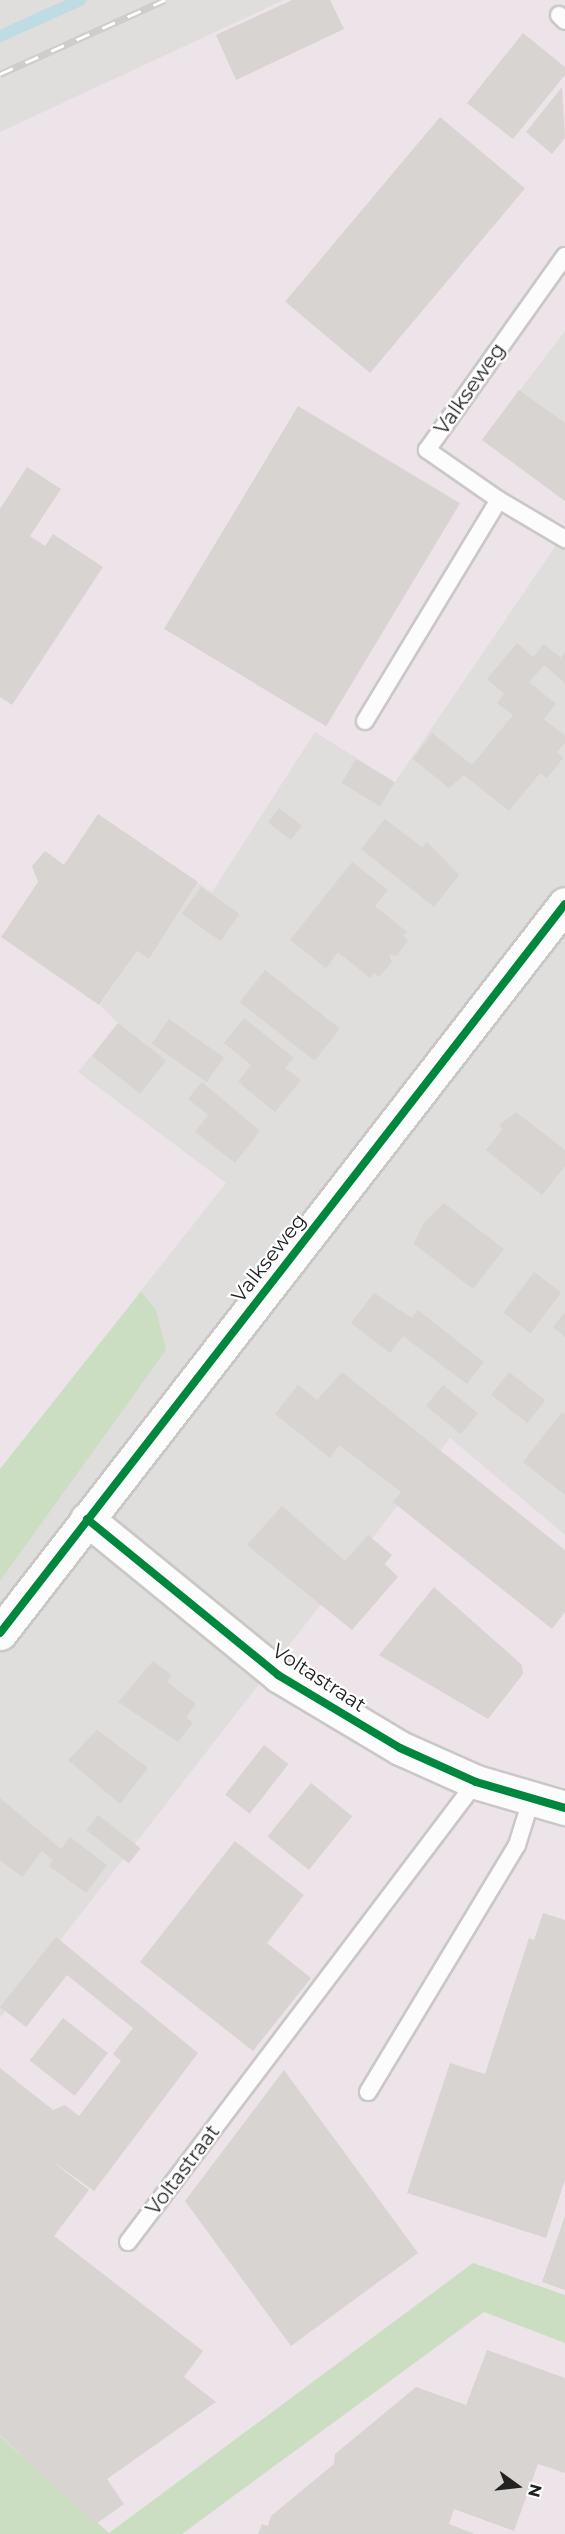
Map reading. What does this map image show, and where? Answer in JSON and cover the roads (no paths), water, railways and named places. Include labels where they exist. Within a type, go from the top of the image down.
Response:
[{"type":"street","name":"Valkseweg","points":[[0,1633],[565,904]]},
{"type":"street","name":"Voltastraat","points":[[87,1519],[278,1675],[400,1748],[476,1782],[565,1808]]},
{"type":"lane","name":"Valkseweg","points":[[565,256],[427,450],[499,500],[565,539]]},
{"type":"lane","points":[[365,721],[499,500]]},
{"type":"lane","name":"Voltastraat","points":[[128,2242],[476,1782]]},
{"type":"lane","points":[[368,2092],[517,1845],[532,1797]]},
{"type":"waterway","points":[[0,36],[80,0]]},
{"type":"railway","points":[[0,74],[165,0]]}]
